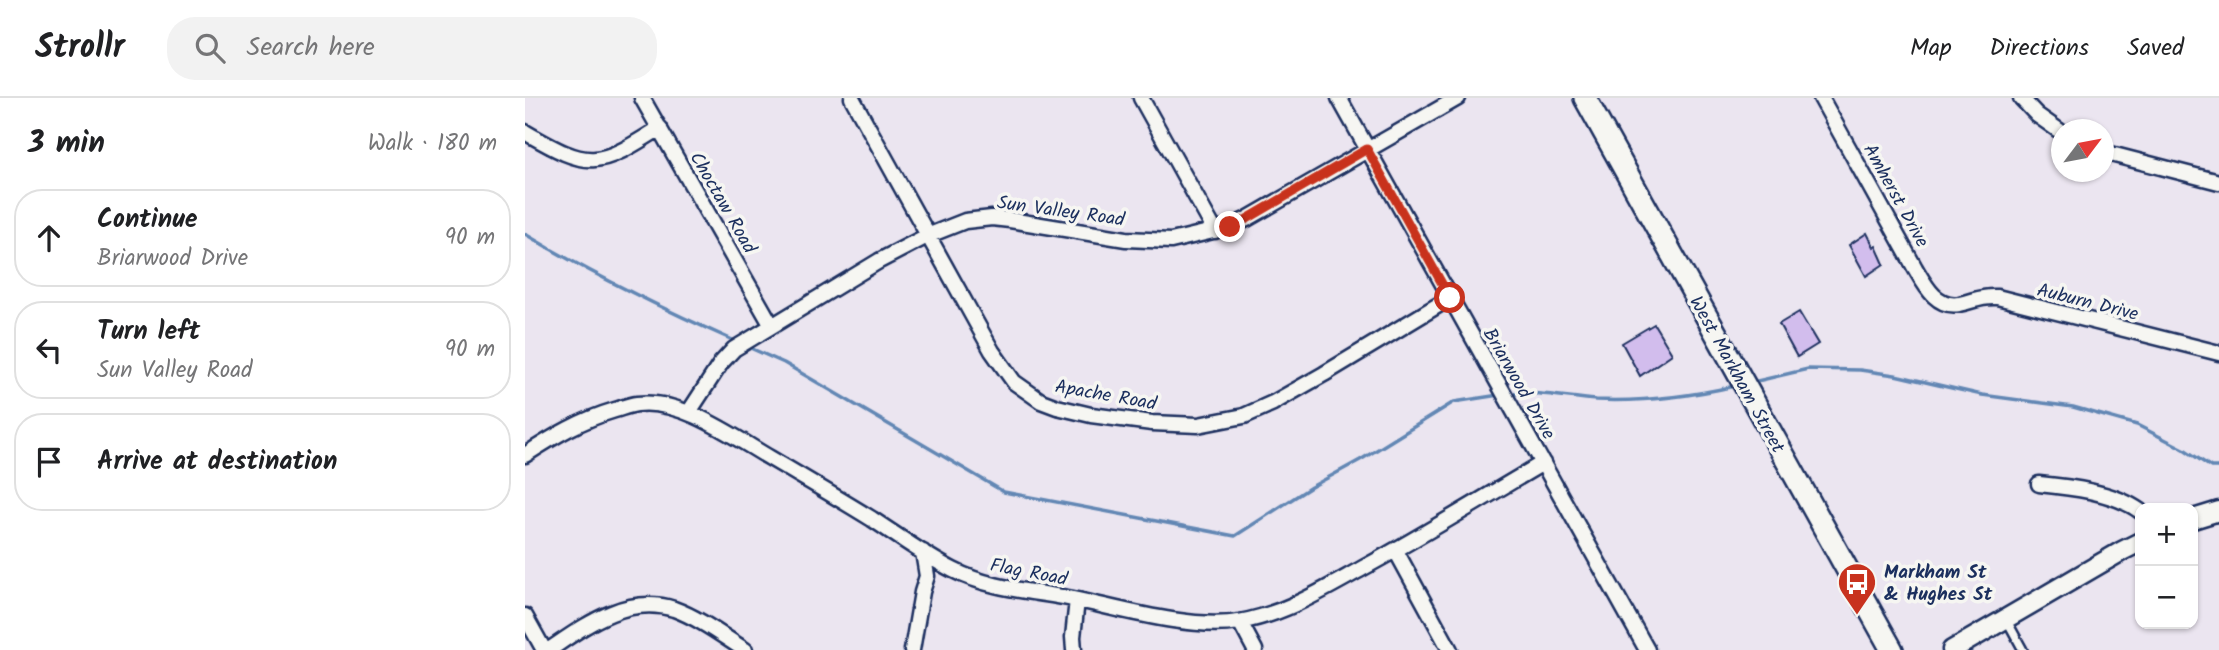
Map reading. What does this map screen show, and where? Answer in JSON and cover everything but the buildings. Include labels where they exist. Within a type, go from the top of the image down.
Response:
[{"type":"main road","name":"West Markham Street","points":[[1585,98],[1892,650]]},
{"type":"street","name":"Choctaw Road","points":[[642,98],[772,326]]},
{"type":"street","points":[[1141,98],[1215,231]]},
{"type":"street","name":"Briarwood Drive","points":[[1339,98],[1647,650]]},
{"type":"street","name":"Sun Valley Road","points":[[688,412],[721,363],[734,349],[879,261],[927,236],[965,221],[992,218],[1148,240],[1171,241],[1215,231],[1247,219],[1458,98]]},
{"type":"street","name":"Amherst Drive","points":[[1821,98],[1929,291],[1939,300],[1948,303]]},
{"type":"street","points":[[2021,98],[2051,125]]},
{"type":"street","name":"Apache Road","points":[[858,100],[927,236],[992,351],[1014,382],[1027,393],[1057,407],[1091,415],[1152,423],[1198,425],[1244,416],[1307,384],[1450,298]]},
{"type":"street","points":[[525,132],[581,160],[593,161],[614,155],[660,128]]},
{"type":"street","points":[[2114,155],[2219,182]]},
{"type":"street","name":"Auburn Drive","points":[[1948,303],[1961,304],[1985,297],[1997,297],[2219,353]]},
{"type":"street","name":"Flag Road","points":[[525,456],[565,429],[594,416],[638,404],[673,407],[720,429],[953,570],[994,586],[1162,618],[1213,623],[1240,622],[1304,601],[1396,551],[1543,463]]},
{"type":"street","points":[[2039,484],[2072,487],[2135,507]]},
{"type":"street","points":[[2198,517],[2219,511]]},
{"type":"street","points":[[1952,650],[2135,544]]},
{"type":"street","points":[[1396,551],[1450,650]]},
{"type":"street","points":[[912,650],[927,576],[923,552]]},
{"type":"street","points":[[1074,650],[1076,600]]},
{"type":"street","points":[[525,616],[547,650],[612,612],[645,605],[688,615],[745,650]]},
{"type":"street","points":[[1240,622],[1255,650]]},
{"type":"lane","points":[[2005,618],[2023,650]]},
{"type":"waterway","points":[[525,234],[629,291],[737,342]]},
{"type":"waterway","points":[[748,347],[784,363],[1004,492],[1235,536],[1311,487],[1454,402],[1499,395]]},
{"type":"waterway","points":[[1753,382],[1808,369],[1860,370],[1895,375],[1982,395],[2073,407],[2137,425],[2184,449],[2211,467],[2219,467]]},
{"type":"waterway","points":[[1510,394],[1631,400],[1684,395],[1735,386]]},
{"type":"place","name":"Markham St & Hughes St","points":[[1857,616]]},
{"type":"route","points":[[1230,227],[1367,149],[1450,298]]}]
